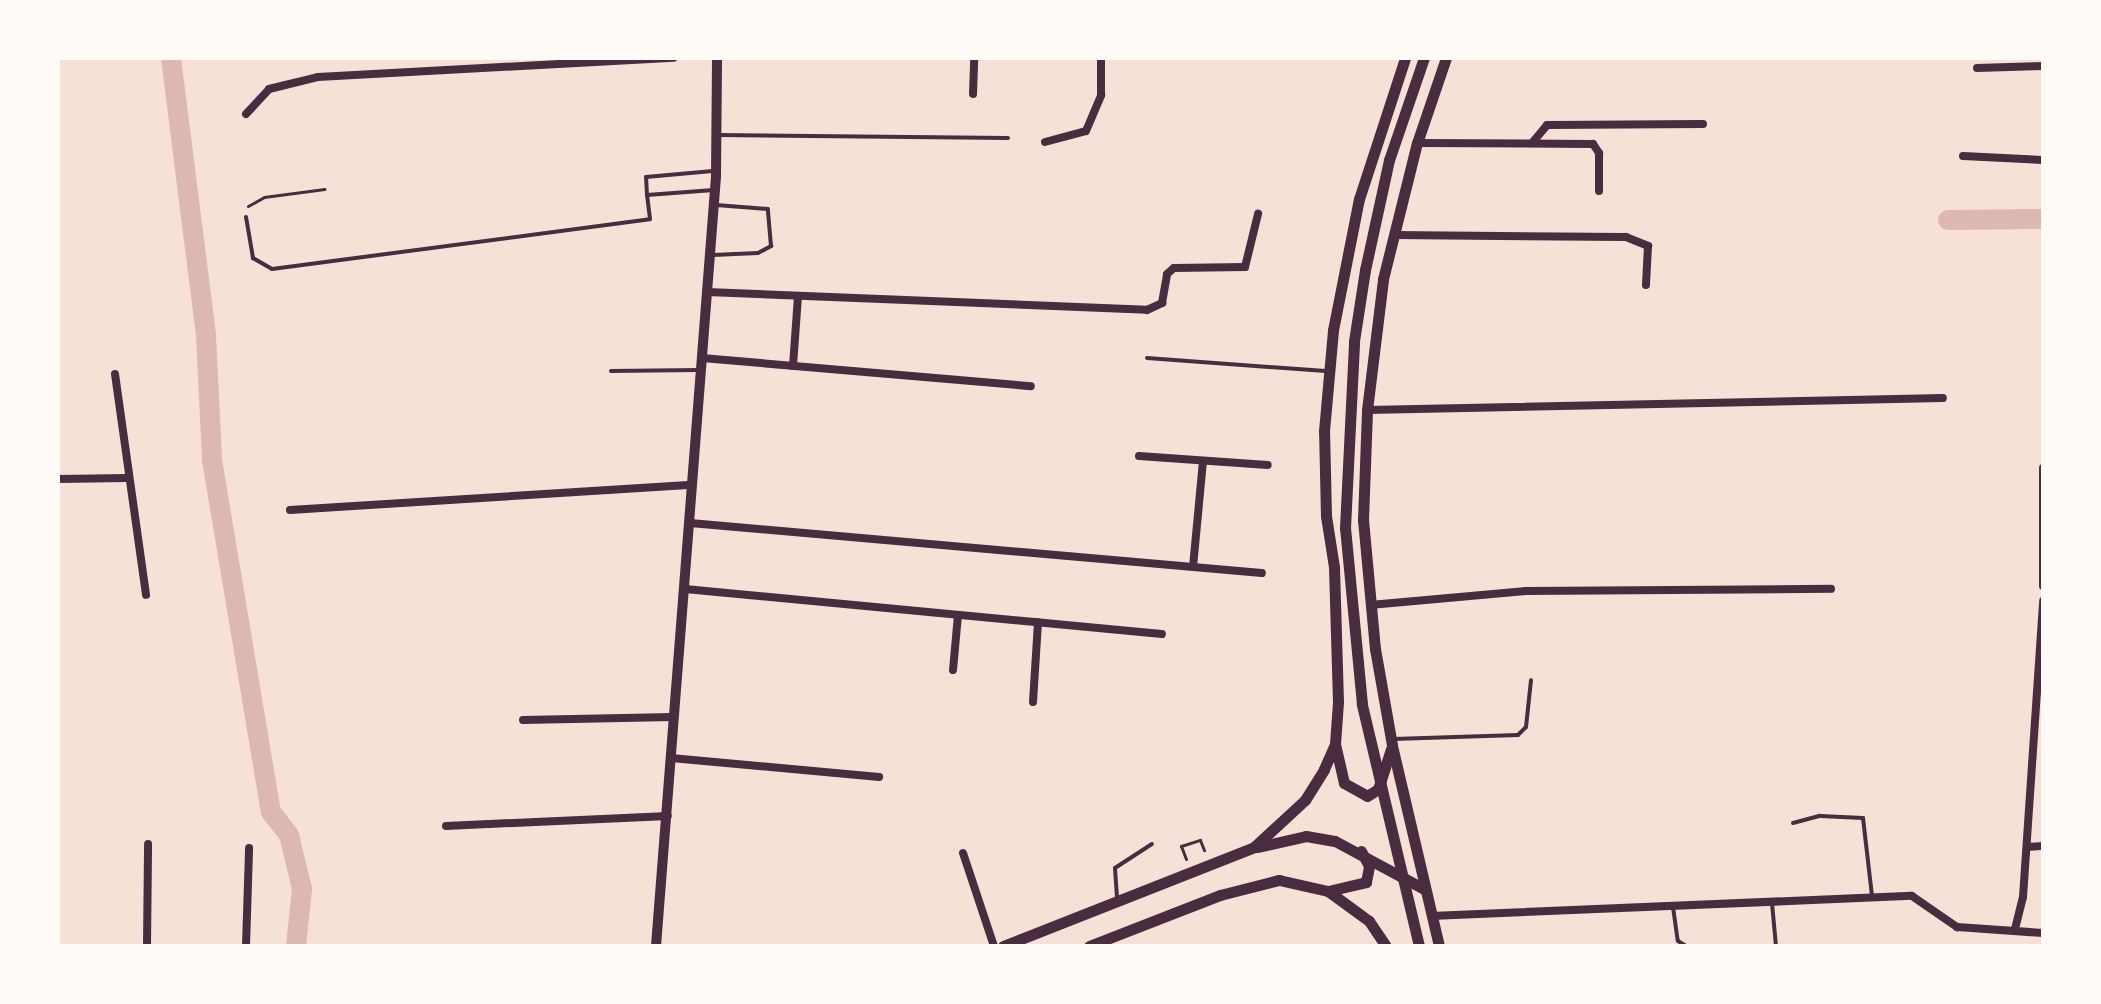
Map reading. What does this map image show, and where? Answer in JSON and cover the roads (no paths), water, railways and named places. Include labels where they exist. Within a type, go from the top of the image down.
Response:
[{"type":"main road","points":[[1392,742],[1378,789],[1367,796],[1344,783],[1335,744],[1338,674],[1334,567],[1326,516],[1329,371],[1359,199],[1405,58]]},
{"type":"main road","points":[[1419,946],[1362,704],[1345,528],[1354,341],[1365,270],[1389,160],[1424,58]]},
{"type":"main road","points":[[1439,946],[1392,742],[1370,605],[1363,520],[1367,410],[1394,235],[1417,143],[1446,58]]},
{"type":"main road","points":[[1254,847],[1305,800],[1335,744]]},
{"type":"main road","points":[[1003,946],[1254,847],[1306,836],[1361,850],[1424,889]]},
{"type":"main road","points":[[1328,891],[1366,882],[1369,866],[1361,850]]},
{"type":"main road","points":[[1089,946],[1251,884],[1279,880],[1328,891],[1369,921],[1386,946]]},
{"type":"street","points":[[246,114],[269,89],[318,77],[673,58]]},
{"type":"street","points":[[656,946],[716,171],[717,58]]},
{"type":"street","points":[[973,94],[974,58]]},
{"type":"street","points":[[1045,142],[1086,131],[1101,95],[1101,58]]},
{"type":"street","points":[[1977,68],[2043,66]]},
{"type":"street","points":[[1532,143],[1547,125],[1703,124]]},
{"type":"street","points":[[1417,143],[1598,146],[1599,191]]},
{"type":"street","points":[[1963,156],[2043,160]]},
{"type":"street","points":[[707,292],[1153,309],[1165,298],[1167,274],[1174,268],[1245,267],[1258,214]]},
{"type":"street","points":[[1394,235],[1626,237],[1648,246],[1646,285]]},
{"type":"street","points":[[793,366],[798,296]]},
{"type":"street","points":[[701,364],[793,366],[1031,386]]},
{"type":"street","points":[[115,374],[127,478],[146,595]]},
{"type":"street","points":[[1367,410],[1943,398]]},
{"type":"street","points":[[1139,456],[1268,465]]},
{"type":"street","points":[[1193,567],[1203,461]]},
{"type":"street","points":[[2043,468],[2043,586]]},
{"type":"street","points":[[58,479],[127,478]]},
{"type":"street","points":[[290,510],[692,485]]},
{"type":"street","points":[[690,523],[1262,573]]},
{"type":"street","points":[[685,589],[1162,634]]},
{"type":"street","points":[[1370,605],[1513,592],[1831,589]]},
{"type":"street","points":[[2015,929],[2027,847],[2043,601]]},
{"type":"street","points":[[953,670],[958,615]]},
{"type":"street","points":[[1033,702],[1038,622]]},
{"type":"street","points":[[523,720],[673,717]]},
{"type":"street","points":[[671,758],[879,777]]},
{"type":"street","points":[[446,826],[668,816]]},
{"type":"street","points":[[147,946],[148,844]]},
{"type":"street","points":[[2027,847],[2043,846]]},
{"type":"street","points":[[246,946],[249,848]]},
{"type":"street","points":[[963,853],[994,946]]},
{"type":"street","points":[[1431,916],[1772,903],[1872,896],[1924,900],[1965,929],[2015,929],[2043,933]]},
{"type":"lane","points":[[717,134],[1008,138]]},
{"type":"lane","points":[[246,217],[253,258],[272,269],[650,219],[646,177],[716,171]]},
{"type":"lane","points":[[647,195],[714,190]]},
{"type":"lane","points":[[710,255],[758,253],[771,246],[768,209],[713,205]]},
{"type":"lane","points":[[1147,358],[1329,371]]},
{"type":"lane","points":[[611,371],[701,364]]},
{"type":"lane","points":[[1392,742],[1518,735],[1526,727],[1531,680]]},
{"type":"lane","points":[[1793,823],[1820,816],[1863,818],[1872,896]]},
{"type":"lane","points":[[1117,903],[1115,868],[1152,844]]},
{"type":"lane","points":[[1772,903],[1776,946]]},
{"type":"lane","points":[[1673,907],[1678,941],[1686,946]]},
{"type":"waterway","points":[[171,58],[206,336],[212,460],[271,812],[289,835],[302,889],[296,946]]},
{"type":"waterway","points":[[1948,220],[2043,219]]}]
